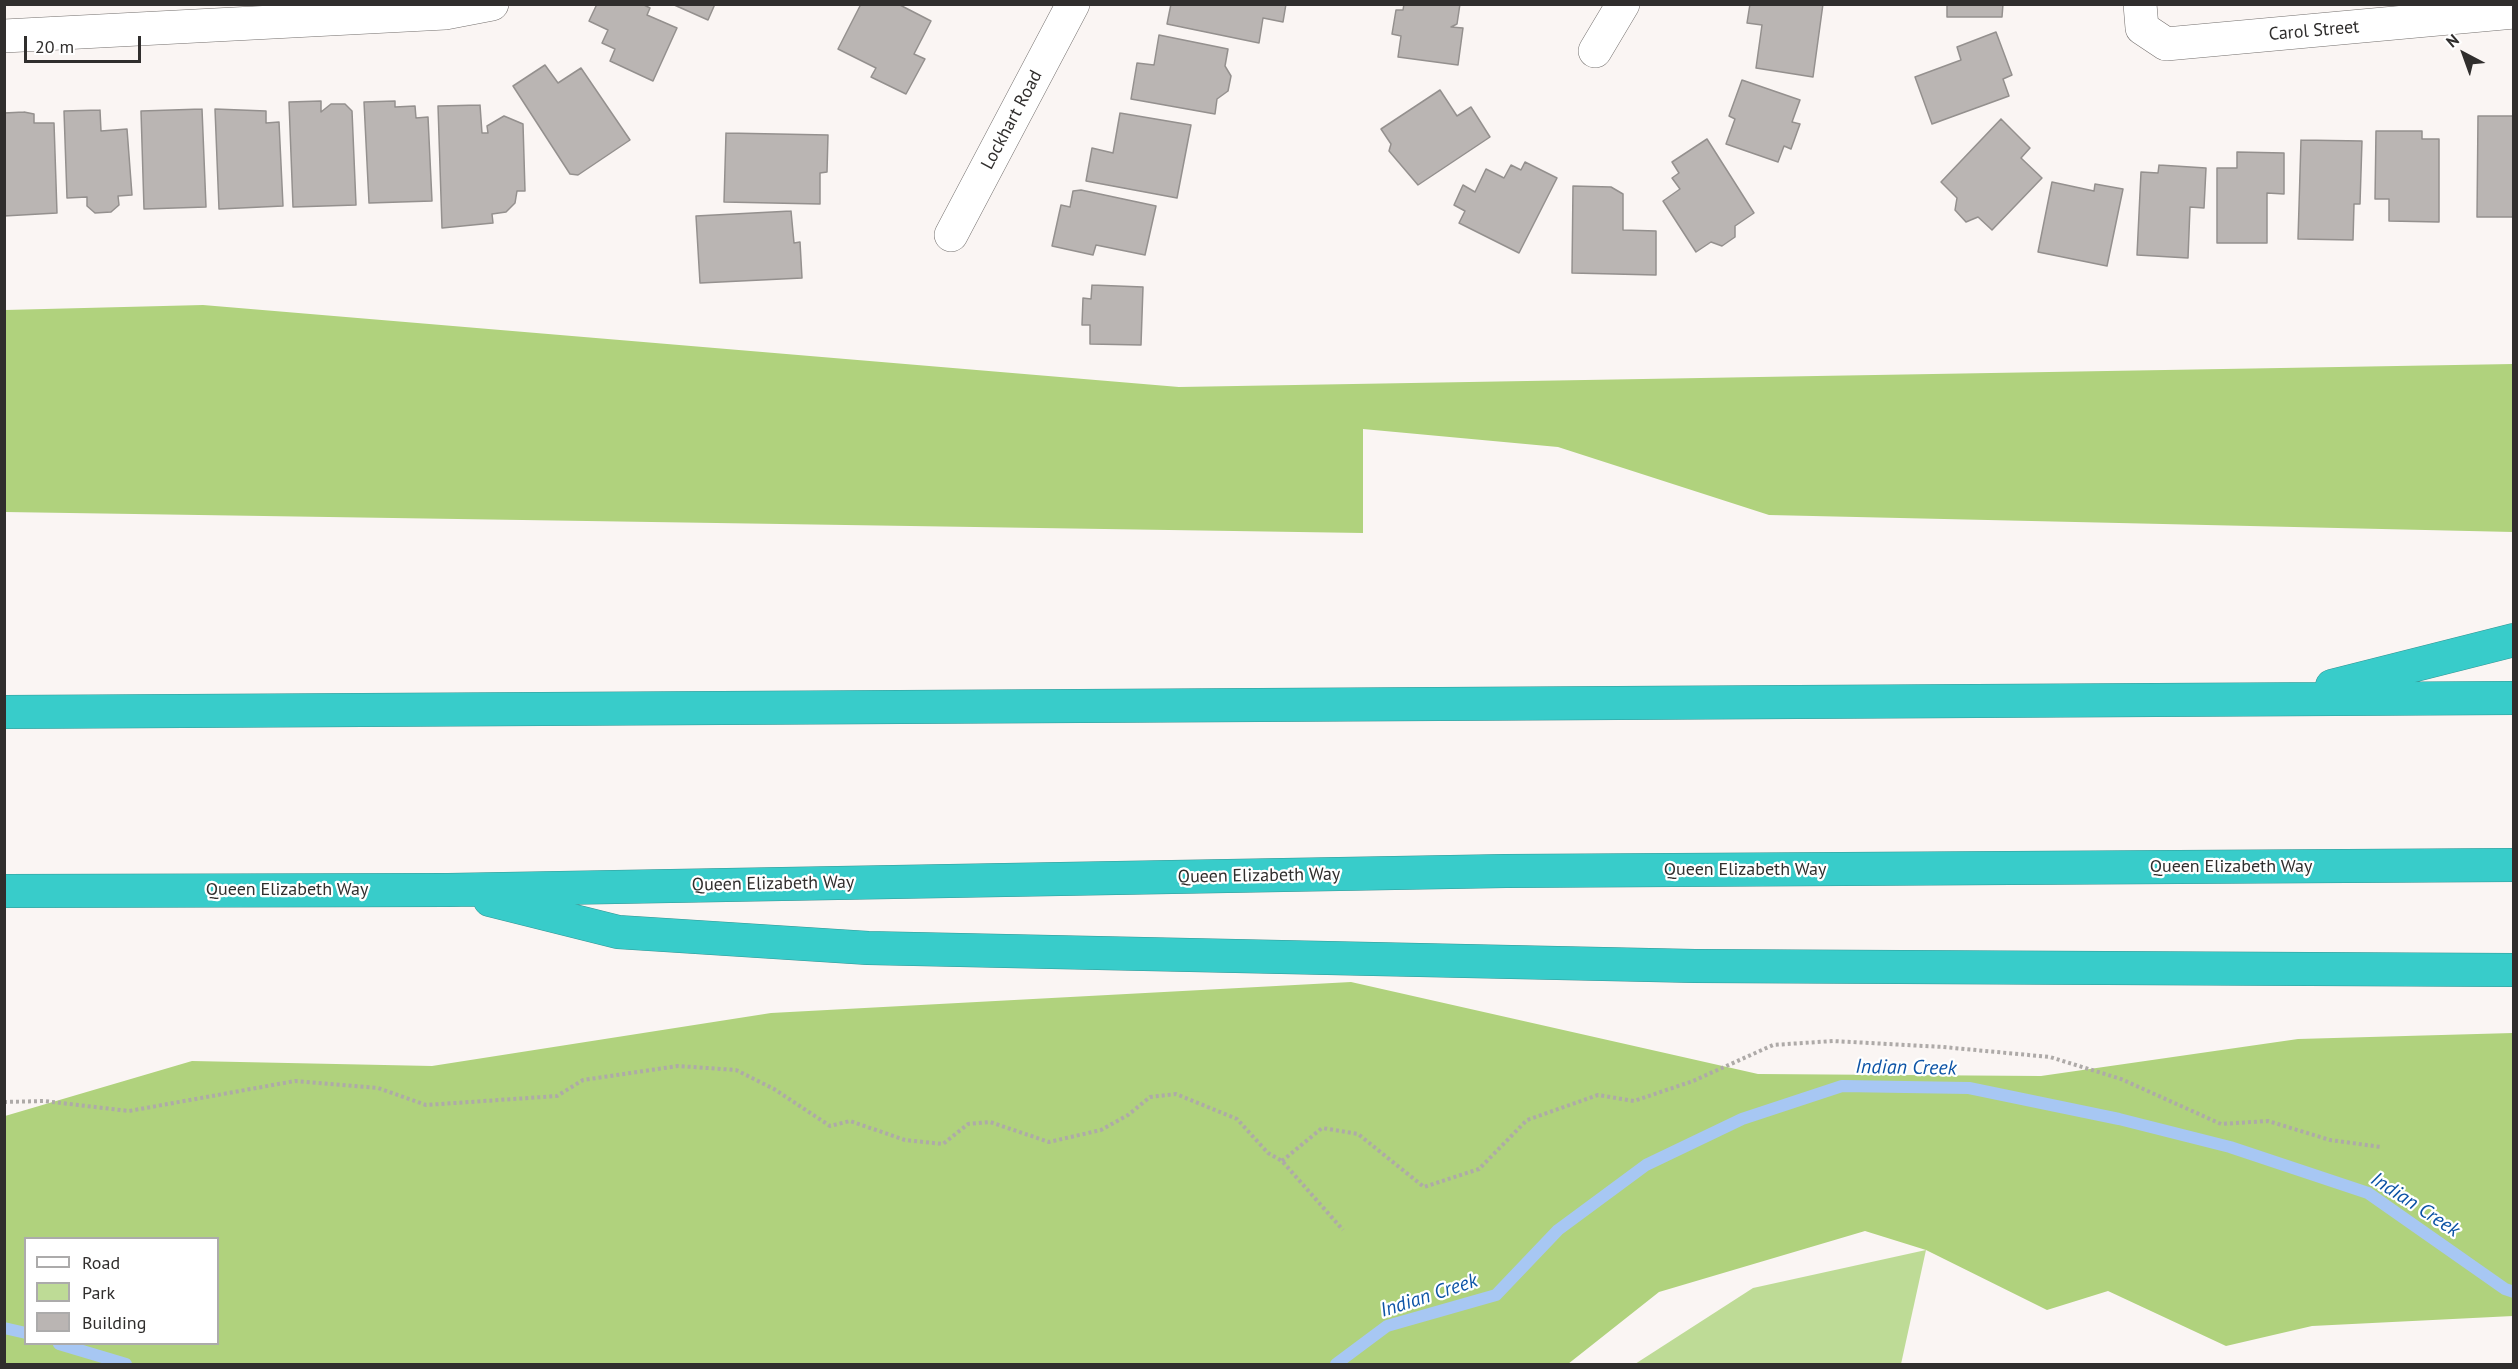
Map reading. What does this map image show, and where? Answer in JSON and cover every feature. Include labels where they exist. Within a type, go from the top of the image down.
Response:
[{"type":"highway","points":[[2282,698],[2514,640]]},
{"type":"highway","points":[[4,712],[2514,698]]},
{"type":"highway","name":"Queen Elizabeth Way","points":[[4,891],[448,890],[1530,871],[2514,865]]},
{"type":"highway","points":[[448,890],[618,933],[868,948],[1695,966],[2514,970]]},
{"type":"street","points":[[4,36],[445,13],[492,4]]},
{"type":"street","name":"Lockhart Road","points":[[951,235],[1073,4]]},
{"type":"street","points":[[1595,51],[1623,4]]},
{"type":"street","name":"Carol Street","points":[[2140,4],[2142,28],[2166,44],[2514,12]]},
{"type":"path","points":[[1282,1161],[1322,1128],[1358,1134],[1424,1187],[1479,1169],[1527,1120],[1577,1102],[1598,1095],[1634,1101],[1693,1081],[1773,1045],[1833,1041],[1943,1047],[2050,1057],[2121,1079],[2221,1124],[2268,1121],[2330,1140],[2381,1147]]},
{"type":"path","points":[[4,1102],[44,1101],[129,1111],[295,1081],[378,1088],[426,1105],[557,1096],[583,1080],[678,1066],[736,1070],[774,1089],[830,1125],[850,1121],[905,1140],[944,1144],[968,1124],[990,1122],[1049,1142],[1101,1130],[1128,1115],[1150,1097],[1176,1094],[1237,1119],[1268,1153],[1282,1161],[1343,1230]]},
{"type":"green space","points":[[203,305],[1179,387],[2513,364],[2513,532],[1769,515],[1558,447],[1363,429],[1363,533],[5,512],[5,310]]},
{"type":"green space","points":[[1351,982],[1758,1074],[2041,1076],[2298,1039],[2513,1033],[2513,1316],[2312,1326],[2226,1346],[2108,1291],[2047,1310],[1926,1250],[1865,1231],[1659,1292],[1568,1364],[5,1364],[5,1116],[192,1061],[432,1066],[771,1013]]},
{"type":"green space","points":[[1926,1250],[1901,1364],[1635,1364],[1753,1288]]},
{"type":"building","points":[[597,4],[642,4],[650,8],[647,15],[677,28],[653,81],[610,61],[615,49],[602,43],[608,30],[589,21]]},
{"type":"building","points":[[672,4],[715,4],[708,20]]},
{"type":"building","points":[[861,4],[898,4],[931,21],[914,54],[925,59],[906,94],[871,77],[876,68],[838,49]]},
{"type":"building","points":[[1171,4],[1286,4],[1283,22],[1263,18],[1259,43],[1167,24]]},
{"type":"building","points":[[1404,4],[1460,4],[1457,24],[1451,27],[1463,28],[1458,65],[1398,57],[1401,36],[1392,34],[1396,10],[1403,10]]},
{"type":"building","points":[[1750,4],[1823,4],[1813,77],[1756,68],[1762,25],[1747,23]]},
{"type":"building","points":[[1947,4],[2003,4],[2002,17],[1947,17]]},
{"type":"building","points":[[1996,32],[2012,75],[2003,79],[2009,96],[1932,124],[1915,77],[1961,60],[1957,47]]},
{"type":"building","points":[[1159,35],[1228,49],[1225,66],[1231,76],[1228,91],[1217,99],[1215,114],[1131,99],[1137,63],[1154,65]]},
{"type":"building","points":[[545,65],[558,83],[581,68],[630,140],[578,175],[570,174],[513,86]]},
{"type":"building","points":[[1742,80],[1800,100],[1792,122],[1800,124],[1791,149],[1784,146],[1778,162],[1726,144],[1735,119],[1729,116]]},
{"type":"building","points":[[1440,90],[1457,116],[1471,107],[1490,137],[1418,185],[1389,151],[1391,144],[1381,129]]},
{"type":"building","points":[[321,101],[321,112],[331,104],[345,104],[352,111],[356,205],[293,207],[289,102]]},
{"type":"building","points":[[395,101],[395,107],[415,106],[416,118],[428,117],[432,201],[369,203],[364,102]]},
{"type":"building","points":[[480,105],[482,133],[488,133],[487,126],[504,116],[523,124],[525,191],[517,191],[515,203],[506,212],[492,214],[493,223],[442,228],[438,106]]},
{"type":"building","points":[[202,109],[206,207],[144,209],[141,111]]},
{"type":"building","points":[[215,109],[266,111],[266,123],[279,122],[283,206],[219,209]]},
{"type":"building","points":[[100,110],[101,131],[127,129],[132,195],[118,196],[119,205],[111,212],[95,213],[87,206],[87,197],[67,198],[64,111]]},
{"type":"building","points":[[4,113],[34,114],[34,123],[54,123],[57,213],[4,216]]},
{"type":"building","points":[[1120,113],[1191,125],[1177,198],[1086,181],[1092,148],[1113,153]]},
{"type":"building","points":[[2478,116],[2514,116],[2514,217],[2477,217]]},
{"type":"building","points":[[2001,119],[2030,148],[2021,158],[2042,178],[1992,230],[1978,217],[1966,222],[1955,210],[1957,198],[1941,182]]},
{"type":"building","points":[[2376,131],[2422,131],[2422,139],[2439,139],[2439,222],[2389,221],[2389,199],[2375,199]]},
{"type":"building","points":[[726,133],[828,135],[827,172],[820,173],[820,204],[724,202]]},
{"type":"building","points":[[1707,139],[1754,213],[1735,226],[1735,237],[1722,246],[1711,242],[1696,252],[1663,201],[1680,189],[1672,178],[1679,173],[1672,162]]},
{"type":"building","points":[[2301,140],[2362,141],[2360,204],[2354,204],[2353,240],[2298,239]]},
{"type":"building","points":[[2237,152],[2284,153],[2284,194],[2267,193],[2267,243],[2217,243],[2217,168],[2237,168]]},
{"type":"building","points":[[1525,162],[1557,178],[1519,253],[1459,223],[1465,211],[1454,205],[1463,185],[1475,192],[1486,169],[1504,178],[1511,165],[1521,170]]},
{"type":"building","points":[[2159,165],[2206,168],[2204,208],[2190,207],[2188,258],[2137,255],[2141,172],[2158,173]]},
{"type":"building","points":[[2052,182],[2094,191],[2095,184],[2123,189],[2107,266],[2038,252]]},
{"type":"building","points":[[1573,186],[1611,187],[1623,194],[1623,230],[1656,231],[1656,275],[1572,273]]},
{"type":"building","points":[[1081,190],[1156,206],[1145,255],[1096,245],[1093,255],[1052,246],[1061,205],[1070,207],[1073,191]]},
{"type":"building","points":[[791,211],[794,243],[800,242],[802,278],[700,283],[696,216]]},
{"type":"building","points":[[1092,285],[1143,287],[1141,345],[1090,344],[1090,325],[1082,325],[1083,298],[1091,299]]},
{"type":"waterway","name":"Indian Creek","points":[[1336,1364],[1387,1326],[1496,1295],[1558,1230],[1646,1165],[1742,1119],[1842,1086],[1969,1088],[2119,1119],[2230,1147],[2368,1193],[2505,1289],[2514,1292]]},
{"type":"waterway","points":[[4,1328],[24,1333]]},
{"type":"waterway","points":[[62,1345],[126,1364]]}]
